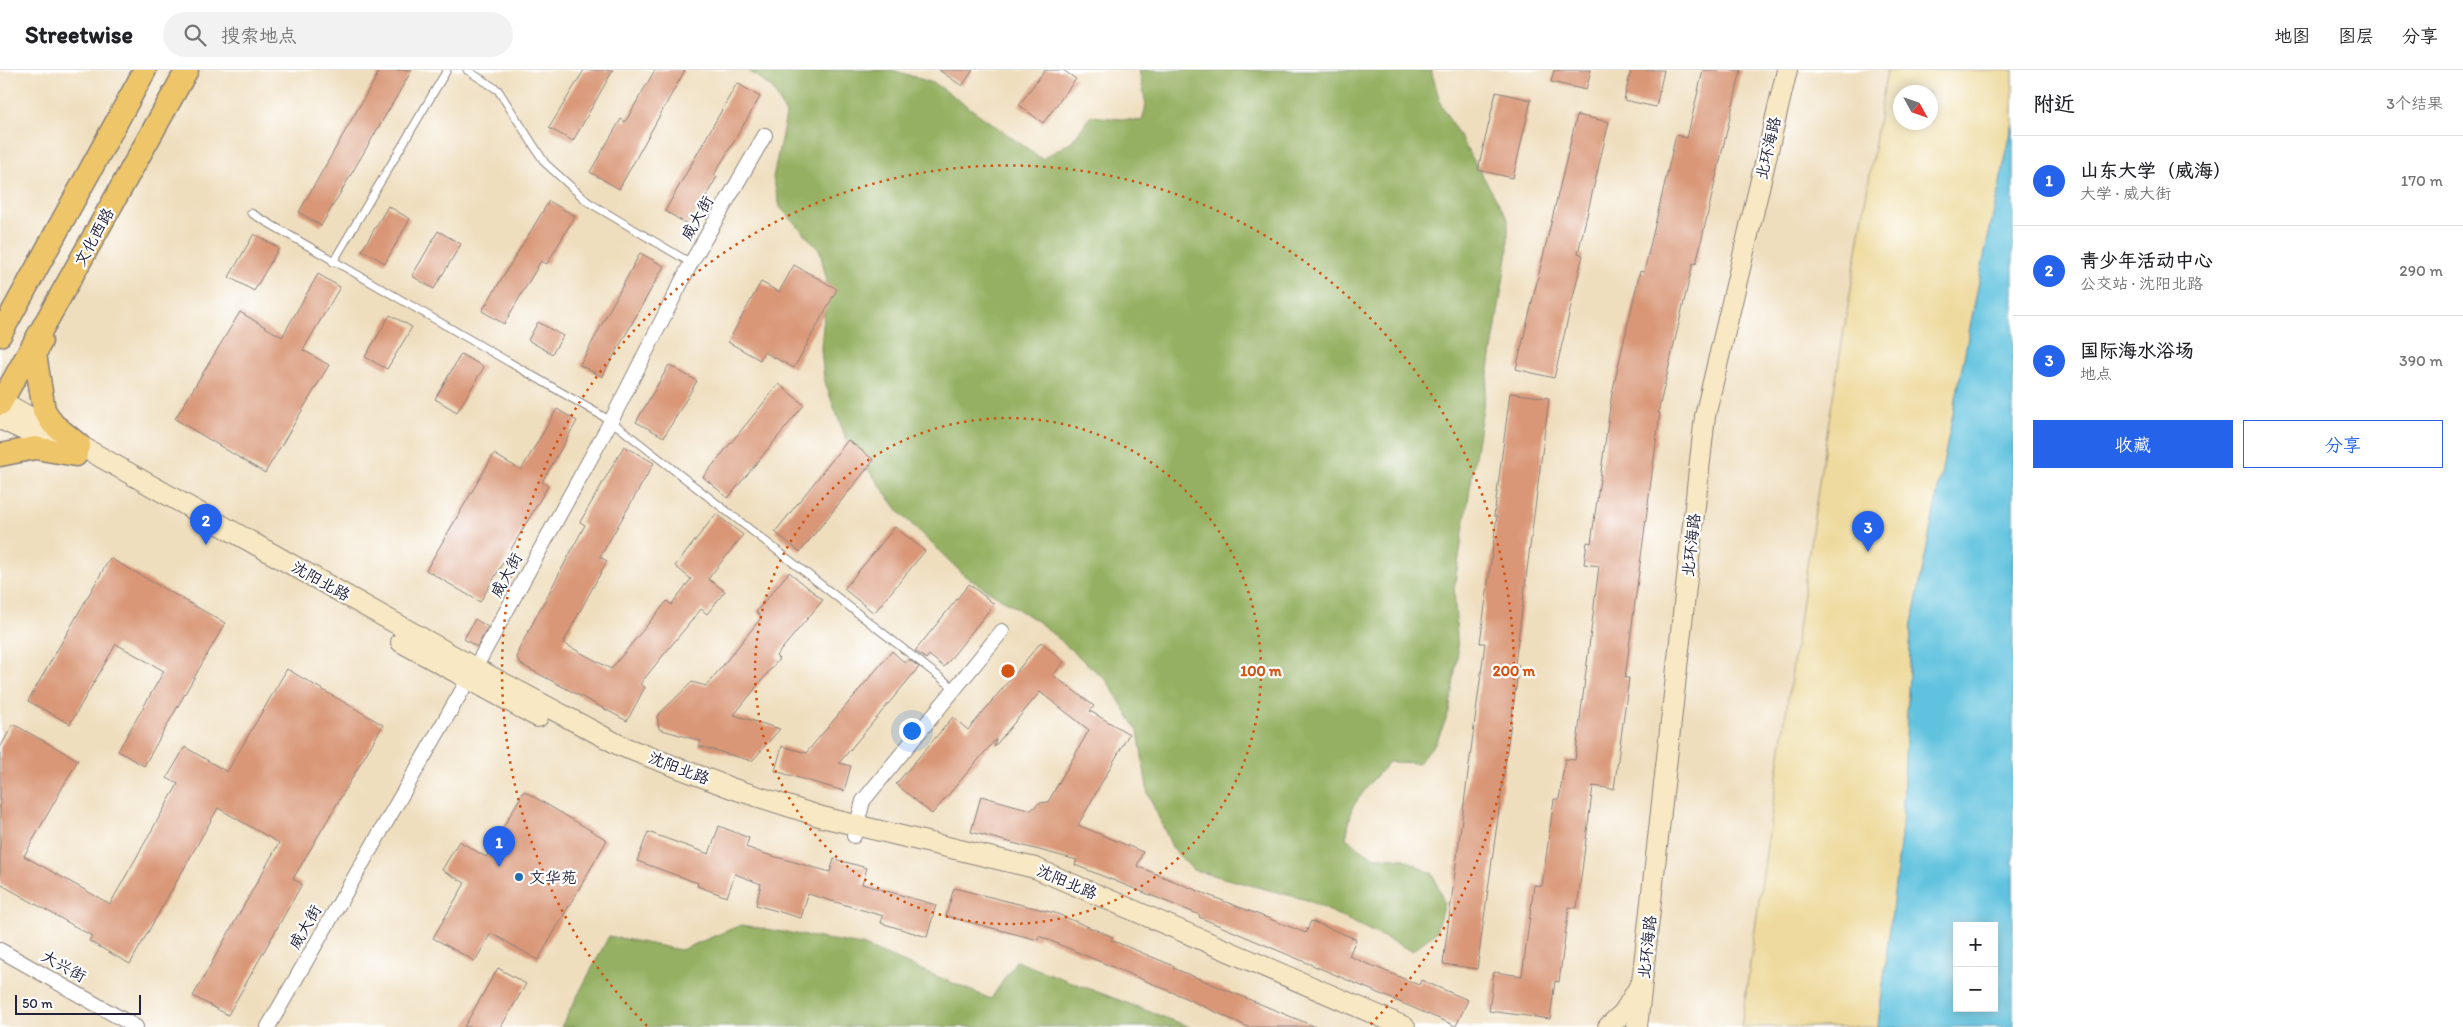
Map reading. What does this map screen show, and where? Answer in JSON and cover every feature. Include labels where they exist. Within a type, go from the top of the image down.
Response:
[{"type":"main road","points":[[0,335],[145,70]]},
{"type":"main road","name":"文化西路","points":[[0,406],[187,70]]},
{"type":"main road","points":[[0,315],[27,286]]},
{"type":"main road","points":[[54,306],[35,354],[39,384],[44,410],[53,424],[77,450]]},
{"type":"main road","points":[[0,455],[35,448],[77,450]]},
{"type":"street","name":"北环海路","points":[[1637,1027],[1705,416],[1787,70]]},
{"type":"street","name":"威大街","points":[[268,1027],[472,674],[611,421],[692,263],[766,135]]},
{"type":"street","name":"沈阳北路","points":[[0,406],[613,756],[728,799],[855,831],[1042,883],[1371,1027]]},
{"type":"street","points":[[855,831],[863,802],[1002,631]]},
{"type":"street","name":"沈阳北路","points":[[855,831],[1035,868],[1405,1027]]},
{"type":"street","name":"大兴街","points":[[0,950],[136,1027]]},
{"type":"street","points":[[1608,1027],[1624,1012],[1643,981]]},
{"type":"lane","points":[[333,262],[447,70]]},
{"type":"lane","points":[[467,70],[498,90],[545,163],[588,202],[692,263]]},
{"type":"lane","points":[[251,213],[611,421],[955,690]]},
{"type":"green space","points":[[748,70],[893,70],[936,84],[1042,159],[1072,141],[1091,116],[1142,121],[1146,105],[1139,70],[1431,70],[1441,105],[1508,219],[1508,250],[1454,589],[1458,652],[1449,712],[1437,741],[1418,763],[1389,762],[1369,784],[1352,808],[1346,838],[1372,856],[1404,859],[1433,874],[1444,903],[1436,932],[1412,951],[1307,900],[1193,870],[1173,849],[1148,794],[1138,731],[1107,681],[1040,623],[965,576],[900,513],[846,439],[824,380],[821,348],[827,282],[820,251],[780,207],[773,178],[786,115],[773,89]]},
{"type":"green space","points":[[741,925],[862,945],[991,999],[1016,961],[1190,1027],[561,1027],[609,936],[681,950]]},
{"type":"sand","points":[[1887,70],[2013,70],[2013,123],[1982,266],[1911,628],[1902,827],[1878,1027],[1741,1027],[1820,475]]},
{"type":"water","points":[[2013,123],[2013,1027],[1878,1027],[1902,827],[1911,628],[1982,266]]},
{"type":"building","points":[[380,70],[412,70],[321,226],[299,212]]},
{"type":"building","points":[[584,70],[613,70],[573,141],[549,128]]},
{"type":"building","points":[[655,70],[685,70],[619,189],[590,172],[621,119],[625,122]]},
{"type":"building","points":[[939,70],[973,70],[962,86]]},
{"type":"building","points":[[1045,70],[1063,70],[1076,79],[1043,123],[1019,105]]},
{"type":"building","points":[[1554,70],[1591,70],[1586,90],[1551,82]]},
{"type":"building","points":[[1631,70],[1664,70],[1656,107],[1624,100]]},
{"type":"building","points":[[1703,70],[1741,70],[1696,264],[1693,263],[1658,413],[1660,413],[1625,678],[1629,678],[1614,789],[1593,786],[1577,908],[1569,907],[1559,982],[1555,981],[1550,1019],[1489,1011],[1494,972],[1522,976],[1534,885],[1542,886],[1554,799],[1559,799],[1565,759],[1575,760],[1599,566],[1584,564],[1587,542],[1591,543],[1612,393],[1640,271],[1644,272],[1676,135],[1687,138]]},
{"type":"building","points":[[737,83],[760,97],[714,175],[717,177],[689,225],[665,211]]},
{"type":"building","points":[[1496,92],[1531,100],[1513,178],[1478,170]]},
{"type":"building","points":[[1577,115],[1609,122],[1578,253],[1583,255],[1554,378],[1516,369]]},
{"type":"building","points":[[549,201],[575,216],[547,264],[541,261],[504,324],[482,311]]},
{"type":"building","points":[[388,206],[410,219],[385,263],[362,250]]},
{"type":"building","points":[[438,231],[461,244],[434,289],[412,276]]},
{"type":"building","points":[[254,234],[279,248],[254,291],[229,277]]},
{"type":"building","points":[[640,253],[664,266],[602,377],[580,365]]},
{"type":"building","points":[[794,265],[837,289],[794,368],[764,352],[760,360],[728,342],[761,282],[779,292]]},
{"type":"building","points":[[318,274],[340,287],[303,350],[329,365],[265,473],[175,419],[240,312],[282,337]]},
{"type":"building","points":[[390,315],[412,327],[387,369],[365,357]]},
{"type":"building","points":[[538,322],[563,336],[552,354],[528,340]]},
{"type":"building","points":[[461,354],[484,367],[457,412],[435,399]]},
{"type":"building","points":[[669,365],[697,381],[664,437],[636,422]]},
{"type":"building","points":[[779,384],[804,405],[728,498],[703,477]]},
{"type":"building","points":[[1510,393],[1549,398],[1515,664],[1519,665],[1477,969],[1443,964],[1485,643],[1480,643],[1497,516],[1494,516]]},
{"type":"building","points":[[557,409],[577,421],[542,482],[548,486],[480,602],[426,570],[494,454],[521,470]]},
{"type":"building","points":[[848,440],[874,460],[800,552],[775,532]]},
{"type":"building","points":[[624,446],[654,463],[600,557],[607,561],[563,643],[611,669],[667,601],[671,605],[691,579],[675,566],[716,514],[743,535],[708,579],[725,591],[707,614],[701,609],[640,684],[645,687],[627,721],[522,665],[517,658],[519,649],[585,525],[580,522]]},
{"type":"building","points":[[895,527],[925,551],[874,613],[844,589]]},
{"type":"building","points":[[110,558],[225,623],[144,766],[118,751],[164,671],[116,644],[70,724],[28,701]]},
{"type":"building","points":[[789,572],[823,600],[776,656],[779,659],[734,715],[780,729],[752,761],[699,746],[701,741],[659,729],[657,716],[692,682],[706,686],[762,617],[756,612]]},
{"type":"building","points":[[969,584],[994,604],[944,667],[929,655],[926,659],[915,651]]},
{"type":"building","points":[[475,619],[488,627],[477,647],[464,639]]},
{"type":"building","points":[[1041,642],[1064,662],[1053,675],[1094,706],[1090,711],[1129,734],[1078,825],[1143,852],[1137,866],[1306,933],[1311,921],[1356,939],[1349,956],[1419,985],[1421,980],[1468,1000],[1456,1026],[1199,917],[1200,915],[1075,865],[1077,860],[971,832],[981,796],[1031,810],[1039,803],[1048,802],[1089,730],[1040,692],[994,747],[996,739],[932,814],[896,784],[953,717],[968,730]]},
{"type":"building","points":[[892,651],[905,663],[908,659],[919,667],[839,763],[851,766],[844,791],[775,771],[782,746],[806,753]]},
{"type":"building","points":[[287,669],[383,725],[293,879],[302,884],[228,1015],[193,996],[279,843],[218,808],[130,964],[89,941],[92,936],[0,884],[0,748],[13,724],[78,760],[24,856],[110,904],[178,784],[167,778],[185,747],[227,772]]},
{"type":"building","name":"文华苑","points":[[524,791],[607,840],[538,960],[491,933],[475,961],[433,938],[465,883],[442,870],[459,841],[486,857]]},
{"type":"building","points":[[719,826],[749,838],[746,847],[762,853],[830,872],[834,859],[867,868],[862,884],[936,905],[927,937],[881,923],[883,916],[808,894],[801,918],[756,905],[761,884],[735,874],[727,897],[697,886],[698,883],[637,861],[648,832],[709,854]]},
{"type":"building","points":[[954,888],[1055,913],[1113,937],[1111,940],[1174,966],[1173,968],[1316,1027],[1248,1027],[1179,995],[1039,936],[1038,940],[946,916]]},
{"type":"building","points":[[498,968],[526,984],[501,1027],[464,1027]]},
{"type":"place","name":"青少年活动中心","points":[[206,545]]},
{"type":"place","name":"国际海水浴场","points":[[1868,552]]},
{"type":"place","name":"山东大学（威海）","points":[[499,867]]},
{"type":"place","name":"文华苑","points":[[519,877]]}]
